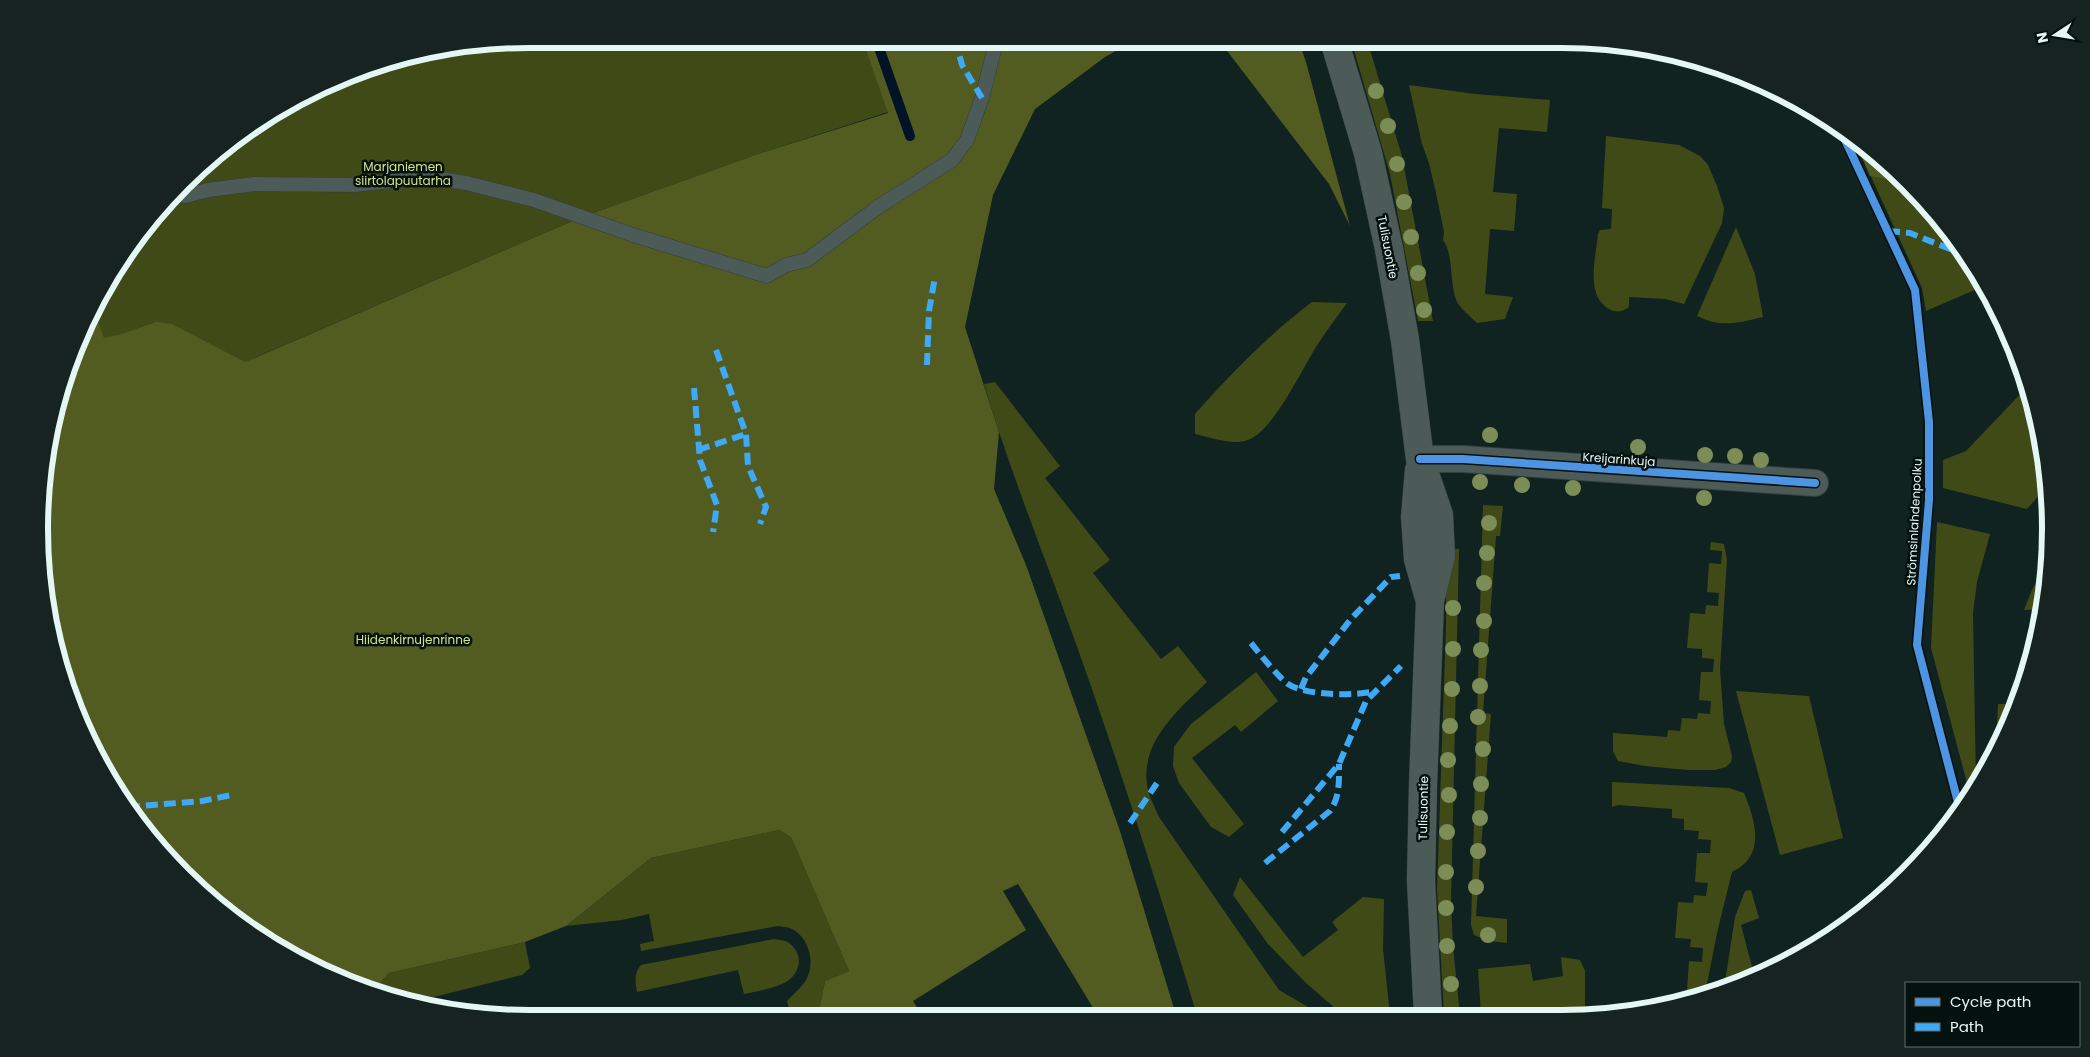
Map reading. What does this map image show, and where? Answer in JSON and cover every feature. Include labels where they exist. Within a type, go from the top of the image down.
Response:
[{"type":"main road","name":"Tulisuontie","points":[[1336,48],[1368,153],[1389,249],[1405,340],[1420,459],[1439,515],[1440,556],[1430,601],[1421,881],[1428,1010]]},
{"type":"street","name":"Kreijarinkuja","points":[[1420,459],[1463,459],[1815,483]]},
{"type":"lane","points":[[185,196],[208,190],[254,184],[353,185],[429,178],[466,183],[534,200],[633,235],[766,276],[786,265],[807,260],[878,207],[952,160],[968,140],[982,98],[995,48]]},
{"type":"green space","name":"Marjaniemen siirtolapuutarha","points":[[865,48],[888,112],[758,154],[582,217],[56,443],[64,404],[84,344],[112,288],[147,236],[188,188],[211,167],[261,129],[316,97],[344,84],[404,64],[466,52],[497,49]]},
{"type":"green space","name":"Hiidenkirnujenrinne","points":[[865,48],[1121,48],[1105,57],[1035,109],[993,195],[965,327],[999,432],[994,489],[1026,565],[1120,831],[1174,1010],[1094,1010],[1018,884],[1003,891],[1026,930],[913,1001],[918,1010],[819,1010],[825,981],[849,971],[791,837],[779,830],[651,858],[566,926],[525,942],[389,973],[378,985],[344,973],[288,945],[261,928],[211,890],[167,846],[129,796],[112,769],[84,713],[64,653],[57,622],[49,560],[48,528],[52,466],[64,404],[84,344],[96,317],[104,338],[156,322],[172,324],[245,362],[582,217],[758,154],[888,113]]},
{"type":"green space","points":[[1225,48],[1301,48],[1350,226],[1329,184]]},
{"type":"green space","points":[[1353,48],[1369,48],[1402,156],[1433,321],[1418,321],[1390,174]]},
{"type":"green space","points":[[1409,85],[1475,94],[1550,100],[1547,132],[1499,128],[1493,192],[1517,194],[1514,231],[1490,229],[1485,294],[1513,297],[1505,319],[1477,323],[1457,302],[1449,253],[1443,240],[1444,232],[1436,193],[1429,163],[1422,144]]},
{"type":"green space","points":[[1606,136],[1679,145],[1700,156],[1708,165],[1724,208],[1722,223],[1684,304],[1665,299],[1629,297],[1629,307],[1616,311],[1603,304],[1597,296],[1594,286],[1594,265],[1598,234],[1600,230],[1611,229],[1612,209],[1602,208]]},
{"type":"green space","points":[[1859,151],[1893,180],[1870,176]]},
{"type":"green space","points":[[1860,151],[1902,188],[1923,211],[1961,261],[1978,288],[1926,311],[1922,288]]},
{"type":"green space","points":[[1736,227],[1755,274],[1763,317],[1730,323],[1706,320],[1697,316]]},
{"type":"green space","points":[[1312,302],[1347,303],[1323,336],[1279,410],[1269,423],[1258,434],[1242,442],[1228,442],[1195,434],[1195,414],[1250,355]]},
{"type":"green space","points":[[995,382],[1060,466],[1045,478],[1110,560],[1093,573],[1161,659],[1178,646],[1207,682],[1174,715],[1156,740],[1147,768],[1149,792],[1159,817],[1279,990],[1313,1010],[1195,1010],[1107,734],[1016,481],[984,384]]},
{"type":"green space","points":[[2022,392],[2033,435],[2041,493],[2027,509],[1943,488],[1943,460],[1966,451]]},
{"type":"green space","points":[[1483,505],[1503,506],[1500,536],[1496,536],[1483,713],[1491,714],[1476,916],[1507,919],[1507,943],[1489,941],[1474,935],[1471,925]]},
{"type":"green space","points":[[1937,522],[1990,534],[1977,582],[1973,613],[1976,773],[1968,785],[1931,648]]},
{"type":"green space","points":[[1711,542],[1724,544],[1727,559],[1720,669],[1724,724],[1732,756],[1731,762],[1726,767],[1715,770],[1688,770],[1645,766],[1618,761],[1613,751],[1613,733],[1667,737],[1668,730],[1680,731],[1682,718],[1697,719],[1698,713],[1710,714],[1711,701],[1699,700],[1701,672],[1713,672],[1714,659],[1702,658],[1702,649],[1687,648],[1690,613],[1705,614],[1706,605],[1718,606],[1719,593],[1707,592],[1709,563],[1721,564],[1722,551],[1710,550]]},
{"type":"green space","points":[[1446,548],[1459,549],[1451,901],[1453,947],[1460,1010],[1444,1010],[1437,889],[1446,626]]},
{"type":"green space","points":[[2039,577],[2035,609],[2024,610]]},
{"type":"green space","points":[[1256,672],[1278,701],[1241,732],[1235,725],[1192,758],[1244,824],[1229,837],[1211,827],[1179,783],[1173,766],[1174,747],[1191,724]]},
{"type":"green space","points":[[1736,691],[1809,696],[1843,838],[1780,855]]},
{"type":"green space","points":[[1998,704],[2009,704],[2006,713],[1997,733]]},
{"type":"green space","points":[[1612,782],[1729,788],[1744,793],[1752,815],[1755,837],[1754,848],[1750,857],[1743,865],[1732,872],[1706,987],[1694,991],[1687,990],[1689,961],[1702,962],[1703,948],[1690,947],[1691,939],[1675,938],[1678,902],[1693,903],[1694,895],[1706,896],[1708,883],[1695,882],[1697,853],[1710,853],[1711,840],[1698,839],[1699,831],[1684,830],[1684,819],[1672,818],[1672,809],[1618,805],[1612,807]]},
{"type":"green space","points":[[779,830],[791,837],[849,971],[825,981],[819,1010],[789,1010],[787,1001],[806,980],[810,966],[809,951],[806,943],[797,932],[790,928],[778,926],[641,951],[640,944],[654,941],[649,914],[622,920],[566,926],[651,858]]},
{"type":"green space","points":[[1240,877],[1303,957],[1338,930],[1332,922],[1363,897],[1384,899],[1383,949],[1389,1010],[1337,1010],[1306,983],[1268,944],[1233,895]]},
{"type":"green space","points":[[1751,890],[1759,918],[1741,925],[1753,970],[1725,981],[1735,917],[1745,891]]},
{"type":"green space","points":[[774,939],[789,943],[794,947],[799,958],[795,974],[786,982],[776,986],[744,994],[738,970],[637,992],[637,971],[641,965]]},
{"type":"green space","points":[[525,942],[530,968],[522,975],[428,998],[378,985],[389,973]]},
{"type":"green space","points":[[1561,957],[1580,960],[1585,971],[1585,1009],[1481,1010],[1478,969],[1530,964],[1533,981],[1563,976]]},
{"type":"waterway","points":[[879,48],[910,136]]},
{"type":"marked path","points":[[957,48],[962,65],[982,98]]},
{"type":"marked path","points":[[1888,231],[1910,233],[1953,250]]},
{"type":"marked path","points":[[927,365],[929,311],[935,277]]},
{"type":"marked path","points":[[716,350],[746,434],[748,466],[766,507],[760,524]]},
{"type":"marked path","points":[[694,388],[700,460],[717,505],[713,532]]},
{"type":"marked path","points":[[698,450],[746,434]]},
{"type":"marked path","points":[[1301,689],[1306,677],[1351,619],[1391,577],[1400,576]]},
{"type":"marked path","points":[[1251,643],[1269,665],[1288,684],[1296,688],[1331,694],[1356,694],[1376,691]]},
{"type":"marked path","points":[[1282,832],[1339,764],[1366,701],[1401,666]]},
{"type":"marked path","points":[[1265,863],[1330,811],[1336,800],[1339,783],[1339,764]]},
{"type":"marked path","points":[[1130,823],[1157,783]]},
{"type":"marked path","points":[[136,806],[202,801],[232,795]]},
{"type":"cycle path","name":"Strömsinlahdenpolku","points":[[1845,141],[1915,290],[1929,422],[1929,500],[1917,645],[1958,801]]},
{"type":"cycle path","points":[[1420,459],[1463,459],[1815,483]]}]
